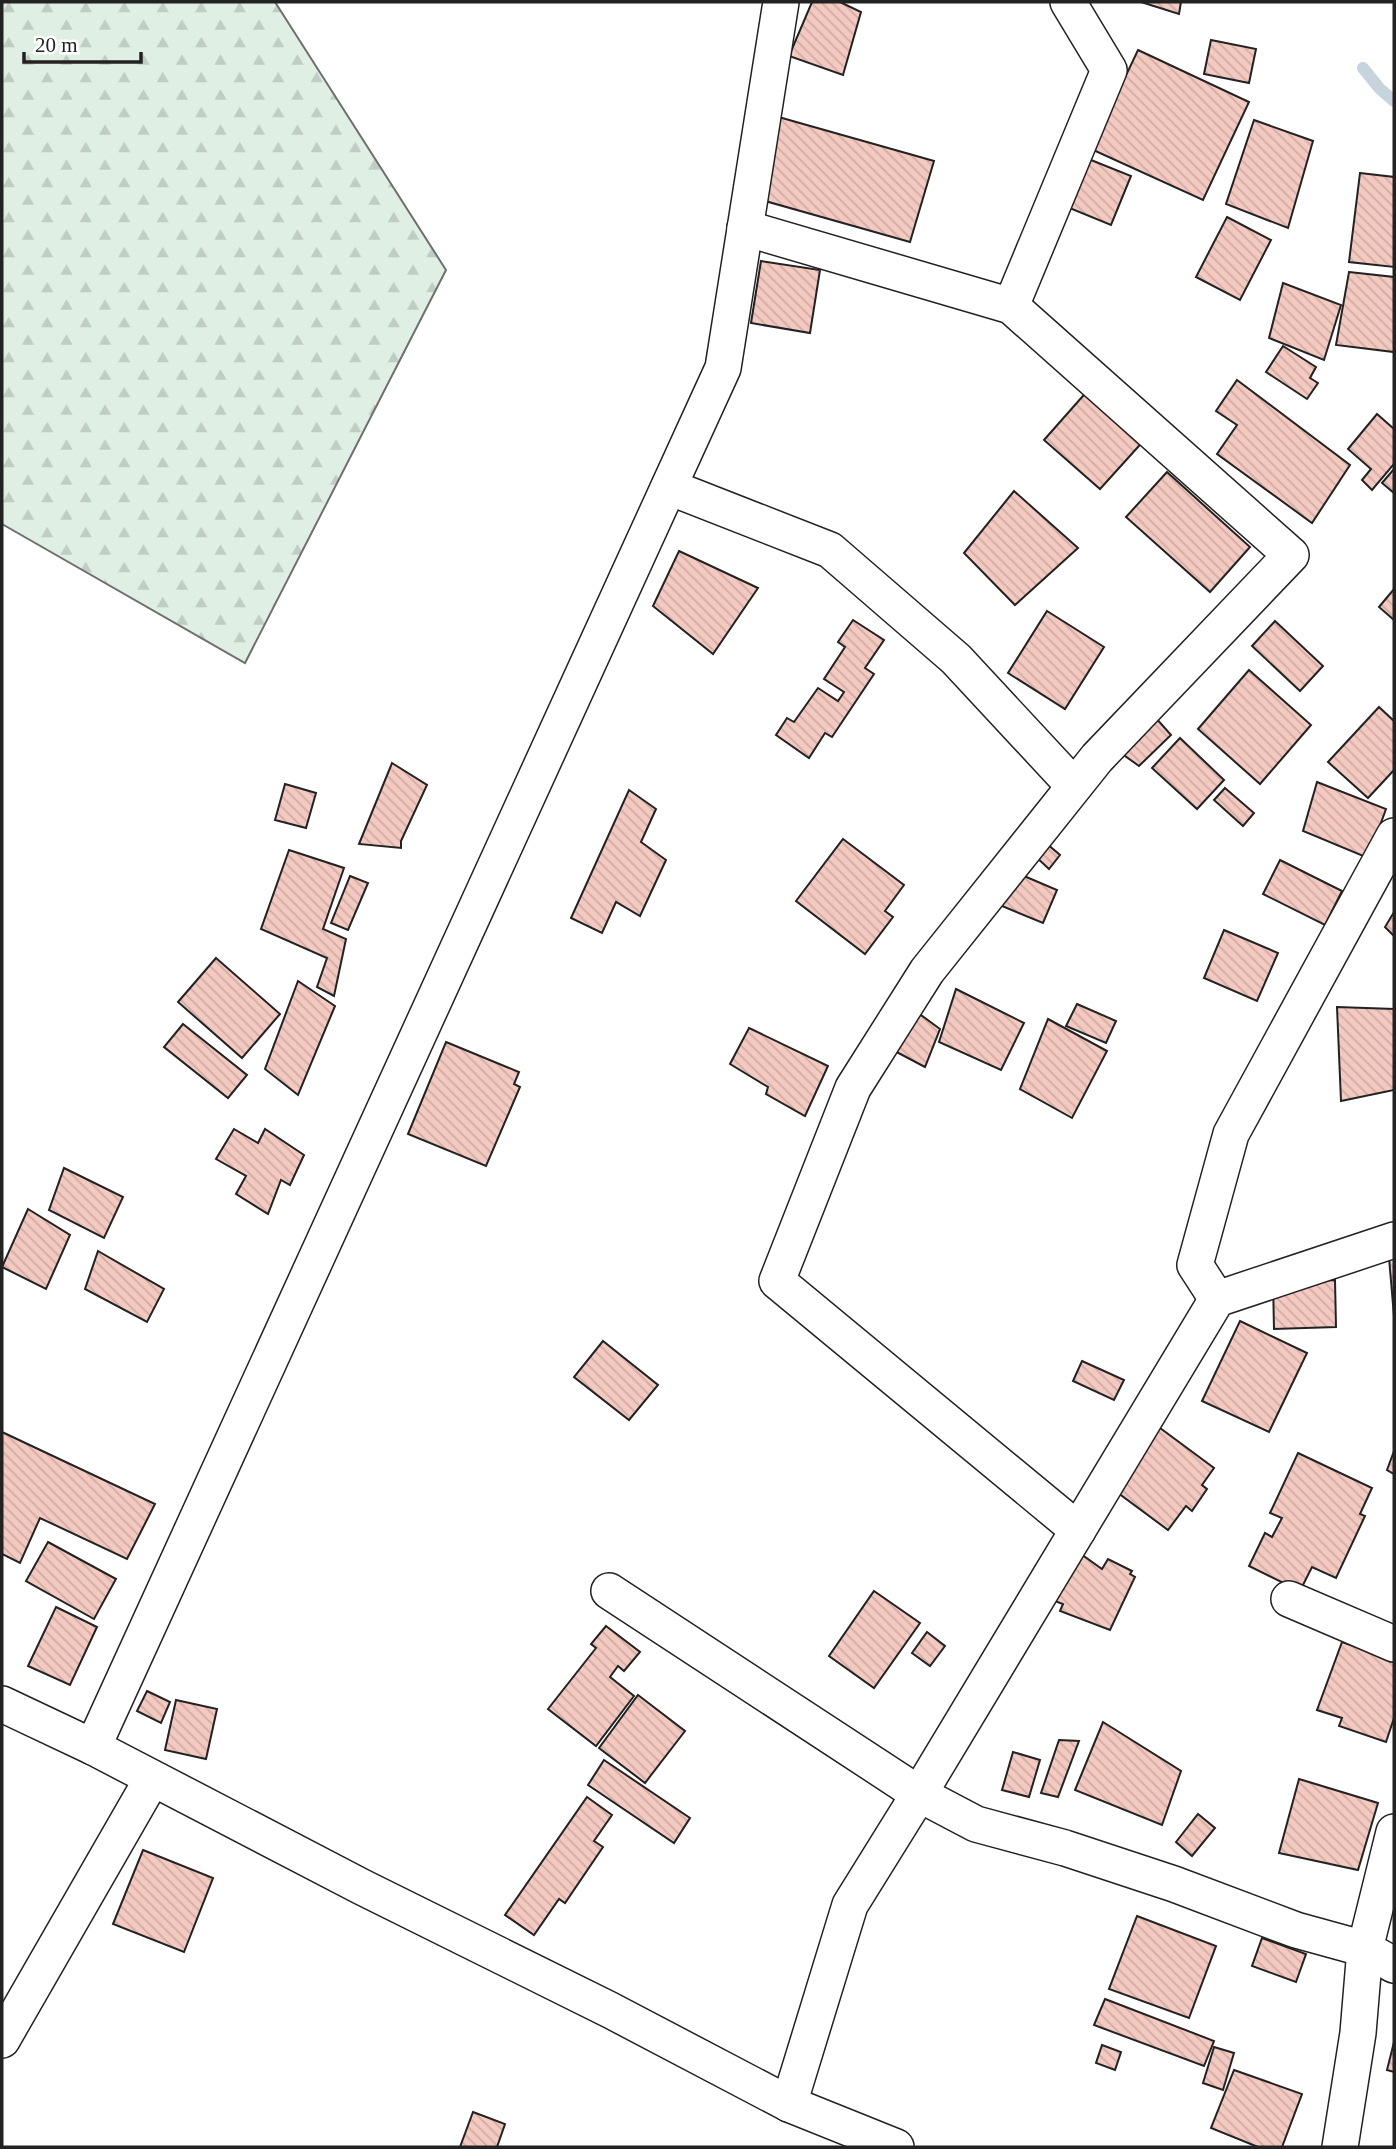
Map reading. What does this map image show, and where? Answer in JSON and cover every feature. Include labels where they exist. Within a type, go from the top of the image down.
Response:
[{"type":"street","points":[[93,1747],[723,368],[781,2]]},
{"type":"street","points":[[1011,306],[1109,70],[1068,2]]},
{"type":"street","points":[[745,228],[1011,306],[1292,555],[1097,758],[927,971],[853,1088],[777,1281],[1078,1530]]},
{"type":"street","points":[[669,487],[830,550],[956,659],[1074,786]]},
{"type":"street","points":[[1217,1299],[1195,1265],[1231,1134],[1394,836]]},
{"type":"street","points":[[789,2104],[849,1905],[919,1794],[1217,1299],[1394,1240]]},
{"type":"street","points":[[609,1591],[919,1794],[976,1824],[1090,1856],[1296,1930],[1380,1957]]},
{"type":"street","points":[[1289,1599],[1394,1644]]},
{"type":"street","points":[[2,1704],[93,1747],[789,2104],[874,2144]]},
{"type":"street","points":[[2,2040],[152,1779]]},
{"type":"street","points":[[1340,2147],[1358,2033],[1380,1957],[1394,1832]]},
{"type":"green space","points":[[2,2],[275,2],[446,270],[245,663],[2,524]]},
{"type":"building","points":[[812,2],[840,2],[861,12],[843,75],[789,56]]},
{"type":"building","points":[[1141,2],[1181,2],[1179,14]]},
{"type":"building","points":[[1211,40],[1256,49],[1249,83],[1204,74]]},
{"type":"building","points":[[1138,50],[1249,102],[1203,200],[1091,149]]},
{"type":"building","points":[[775,116],[934,161],[910,242],[751,197]]},
{"type":"building","points":[[1254,120],[1313,141],[1288,228],[1226,204]]},
{"type":"building","points":[[1086,158],[1131,176],[1111,225],[1067,207]]},
{"type":"building","points":[[1360,173],[1394,177],[1394,267],[1349,262]]},
{"type":"building","points":[[1227,217],[1271,240],[1240,300],[1196,277]]},
{"type":"building","points":[[761,261],[820,270],[810,333],[751,323]]},
{"type":"building","points":[[1349,272],[1394,277],[1394,352],[1336,345]]},
{"type":"building","points":[[1283,283],[1341,305],[1324,360],[1269,338]]},
{"type":"building","points":[[1283,346],[1316,367],[1310,378],[1318,383],[1307,399],[1266,372]]},
{"type":"building","points":[[1237,380],[1350,465],[1312,523],[1217,454],[1237,425],[1216,411]]},
{"type":"building","points":[[1090,388],[1147,437],[1100,489],[1044,440]]},
{"type":"building","points":[[1377,414],[1394,429],[1394,464],[1372,490],[1362,480],[1371,469],[1348,449]]},
{"type":"building","points":[[1394,469],[1394,493],[1382,483]]},
{"type":"building","points":[[1167,472],[1250,547],[1210,592],[1126,517]]},
{"type":"building","points":[[1014,491],[1078,548],[1015,605],[964,553]]},
{"type":"building","points":[[679,551],[758,588],[713,654],[653,606]]},
{"type":"building","points":[[1394,589],[1394,620],[1379,607]]},
{"type":"building","points":[[1047,611],[1104,647],[1065,709],[1008,673]]},
{"type":"building","points":[[853,620],[884,640],[865,668],[874,674],[832,737],[825,733],[809,758],[776,735],[787,718],[794,722],[818,688],[838,701],[844,692],[824,679],[845,647],[838,642]]},
{"type":"building","points":[[1275,621],[1323,666],[1300,691],[1252,646]]},
{"type":"building","points":[[1249,670],[1311,725],[1260,784],[1198,729]]},
{"type":"building","points":[[1379,707],[1394,721],[1394,770],[1368,798],[1328,762]]},
{"type":"building","points":[[1147,708],[1171,735],[1139,766],[1114,748]]},
{"type":"building","points":[[1180,738],[1224,780],[1197,809],[1152,768]]},
{"type":"building","points":[[392,763],[427,785],[401,841],[401,848],[359,844]]},
{"type":"building","points":[[1317,782],[1386,809],[1368,858],[1303,831]]},
{"type":"building","points":[[285,784],[316,793],[306,828],[275,820]]},
{"type":"building","points":[[1225,788],[1254,813],[1243,826],[1214,800]]},
{"type":"building","points":[[629,790],[656,809],[641,842],[666,860],[640,916],[616,902],[602,933],[571,918]]},
{"type":"building","points":[[843,839],[904,885],[885,911],[893,917],[865,954],[796,901]]},
{"type":"building","points":[[1046,843],[1060,855],[1049,869],[1035,856]]},
{"type":"building","points":[[289,850],[344,868],[323,929],[346,939],[334,996],[317,987],[327,958],[261,929]]},
{"type":"building","points":[[1280,860],[1342,891],[1325,925],[1263,894]]},
{"type":"building","points":[[1017,873],[1057,890],[1043,923],[1002,906]]},
{"type":"building","points":[[350,876],[368,883],[348,930],[331,923]]},
{"type":"building","points":[[1394,912],[1394,936],[1385,927]]},
{"type":"building","points":[[1224,930],[1278,953],[1257,1001],[1204,978]]},
{"type":"building","points":[[216,958],[280,1014],[242,1058],[178,1002]]},
{"type":"building","points":[[298,981],[335,1006],[298,1095],[265,1069]]},
{"type":"building","points":[[956,989],[1024,1023],[1001,1070],[939,1042]]},
{"type":"building","points":[[1077,1004],[1116,1021],[1106,1043],[1066,1026]]},
{"type":"building","points":[[910,1007],[940,1029],[925,1067],[889,1048]]},
{"type":"building","points":[[1337,1007],[1394,1009],[1394,1090],[1341,1101]]},
{"type":"building","points":[[1048,1019],[1107,1051],[1072,1118],[1020,1089]]},
{"type":"building","points":[[183,1024],[247,1075],[228,1098],[164,1047]]},
{"type":"building","points":[[749,1028],[828,1066],[805,1116],[766,1094],[768,1087],[730,1064]]},
{"type":"building","points":[[446,1042],[519,1072],[514,1084],[520,1087],[486,1166],[408,1134]]},
{"type":"building","points":[[234,1129],[258,1143],[265,1129],[304,1155],[290,1185],[281,1180],[268,1214],[236,1194],[246,1176],[216,1159]]},
{"type":"building","points":[[64,1168],[123,1197],[104,1238],[49,1210]]},
{"type":"building","points":[[28,1209],[70,1235],[46,1289],[2,1267]]},
{"type":"building","points":[[1394,1245],[1394,1316],[1388,1246]]},
{"type":"building","points":[[98,1251],[164,1289],[147,1322],[85,1289]]},
{"type":"building","points":[[1335,1280],[1336,1327],[1274,1329],[1273,1281]]},
{"type":"building","points":[[1240,1321],[1307,1353],[1269,1432],[1202,1401]]},
{"type":"building","points":[[603,1341],[658,1385],[629,1420],[574,1377]]},
{"type":"building","points":[[1082,1361],[1124,1380],[1114,1400],[1073,1381]]},
{"type":"building","points":[[1156,1425],[1214,1468],[1202,1485],[1207,1489],[1192,1511],[1186,1506],[1168,1530],[1110,1487]]},
{"type":"building","points":[[2,1432],[155,1504],[127,1559],[40,1518],[20,1563],[2,1554]]},
{"type":"building","points":[[1394,1451],[1394,1474],[1387,1470]]},
{"type":"building","points":[[1298,1453],[1372,1488],[1360,1514],[1365,1516],[1336,1578],[1312,1567],[1300,1591],[1249,1566],[1265,1533],[1272,1537],[1282,1518],[1270,1513]]},
{"type":"building","points":[[48,1542],[116,1579],[94,1619],[26,1581]]},
{"type":"building","points":[[1081,1554],[1102,1569],[1108,1559],[1132,1571],[1130,1574],[1135,1577],[1110,1630],[1060,1611],[1063,1604],[1039,1595]]},
{"type":"building","points":[[874,1591],[920,1623],[874,1688],[829,1656]]},
{"type":"building","points":[[56,1607],[97,1627],[70,1685],[28,1666]]},
{"type":"building","points":[[606,1626],[640,1652],[624,1671],[618,1666],[610,1677],[634,1696],[596,1746],[548,1709],[596,1648],[591,1644]]},
{"type":"building","points":[[927,1632],[945,1646],[930,1666],[912,1653]]},
{"type":"building","points":[[1342,1642],[1394,1660],[1394,1718],[1386,1742],[1339,1726],[1342,1718],[1317,1710]]},
{"type":"building","points":[[147,1691],[170,1702],[161,1723],[137,1711]]},
{"type":"building","points":[[638,1695],[685,1731],[645,1783],[599,1748]]},
{"type":"building","points":[[176,1700],[217,1709],[206,1759],[165,1750]]},
{"type":"building","points":[[1103,1722],[1181,1771],[1162,1825],[1075,1790]]},
{"type":"building","points":[[1059,1740],[1079,1741],[1058,1797],[1041,1793]]},
{"type":"building","points":[[1013,1752],[1040,1760],[1029,1797],[1002,1790]]},
{"type":"building","points":[[604,1760],[690,1818],[674,1843],[588,1785]]},
{"type":"building","points":[[1299,1779],[1378,1803],[1358,1870],[1279,1853]]},
{"type":"building","points":[[587,1797],[612,1815],[594,1841],[603,1847],[565,1903],[559,1899],[534,1935],[505,1915]]},
{"type":"building","points":[[1198,1814],[1215,1828],[1192,1856],[1176,1842]]},
{"type":"building","points":[[143,1850],[213,1878],[184,1952],[113,1924]]},
{"type":"building","points":[[1137,1916],[1216,1946],[1189,2018],[1109,1989]]},
{"type":"building","points":[[1262,1938],[1306,1954],[1296,1982],[1252,1966]]},
{"type":"building","points":[[1105,1999],[1214,2041],[1204,2066],[1094,2025]]},
{"type":"building","points":[[1394,2042],[1394,2072],[1387,2070]]},
{"type":"building","points":[[1102,2045],[1121,2052],[1115,2070],[1096,2063]]},
{"type":"building","points":[[1214,2047],[1234,2053],[1223,2090],[1203,2083]]},
{"type":"building","points":[[1234,2070],[1302,2094],[1282,2147],[1258,2147],[1211,2128]]},
{"type":"building","points":[[473,2112],[505,2124],[497,2147],[460,2147]]},
{"type":"waterway","points":[[1363,68],[1394,101]]}]
